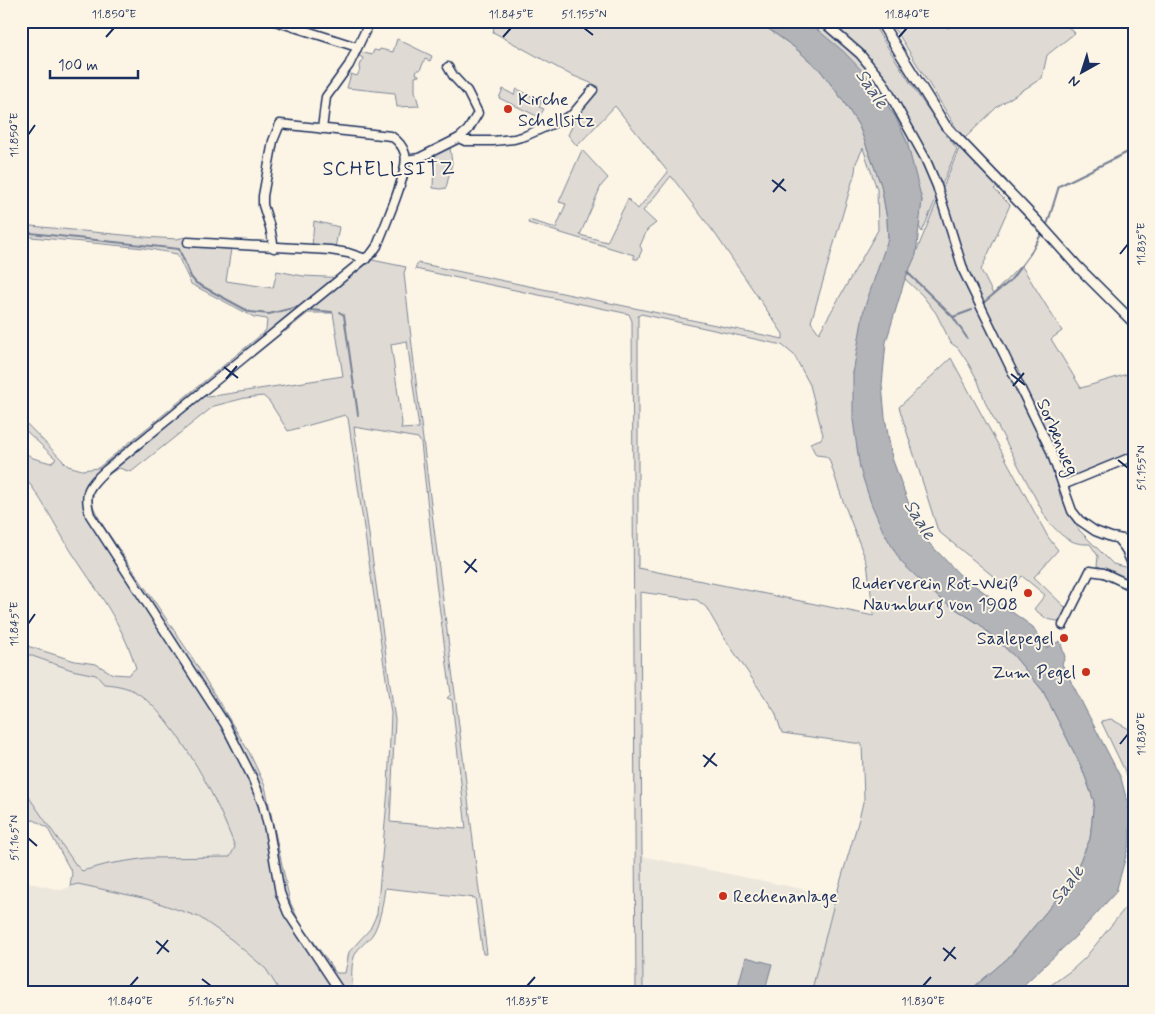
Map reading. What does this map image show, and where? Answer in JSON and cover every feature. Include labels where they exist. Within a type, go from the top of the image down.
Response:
[{"type":"main road","points":[[880,21],[945,126],[1134,323]]},
{"type":"street","points":[[275,21],[357,47]]},
{"type":"street","points":[[322,129],[326,97],[349,65],[370,21]]},
{"type":"street","name":"Sorbenweg","points":[[822,21],[854,49],[883,82],[928,164],[964,272],[1050,449],[1069,506],[1079,520],[1095,531],[1117,538],[1134,540]]},
{"type":"street","points":[[406,160],[419,158],[459,138],[468,130],[478,113],[467,90],[454,77],[448,66]]},
{"type":"street","points":[[459,138],[465,141],[493,141],[525,136],[572,115],[593,90]]},
{"type":"street","points":[[274,248],[263,206],[263,196],[272,141],[280,124],[391,136],[398,141],[405,152],[405,168],[377,246],[366,259],[106,470],[91,484],[86,502],[90,515],[229,733],[252,777],[263,805],[280,893],[288,913],[340,993]]},
{"type":"street","points":[[188,242],[330,250],[366,259]]},
{"type":"street","points":[[1063,486],[1134,456]]},
{"type":"street","points":[[1117,538],[1131,554],[1134,568]]},
{"type":"street","points":[[1063,625],[1090,571],[1104,573],[1134,587]]},
{"type":"shaded area","points":[[495,21],[757,21],[794,47],[820,70],[859,126],[881,185],[887,219],[888,239],[853,373],[939,598],[979,624],[1014,656],[1043,691],[1082,768],[1094,801],[1090,839],[1070,883],[1008,958],[967,993],[811,993],[864,798],[862,744],[782,733],[775,712],[721,633],[706,607],[697,600],[640,592],[643,993],[636,993],[632,321],[629,314],[415,269],[418,263],[783,339],[783,334],[716,235],[671,176],[643,211],[656,223],[647,230],[640,246],[642,250],[638,259],[634,259],[634,255],[528,223],[529,220],[556,228],[566,204],[559,202],[582,150],[608,178],[601,186],[580,235],[607,242],[628,199],[638,209],[668,172],[615,106],[577,146],[568,135],[579,112],[598,86],[569,74],[493,32]],"holes":[[[863,148],[877,189],[878,230],[819,333],[811,322],[856,163]],[[641,314],[782,345],[794,355],[810,385],[823,435],[821,439],[810,443],[816,455],[825,456],[829,459],[867,563],[874,616],[638,568],[638,316]]]},
{"type":"shaded area","points":[[807,21],[871,21],[920,98],[957,149],[922,232],[918,225],[922,200]]},
{"type":"shaded area","points":[[887,21],[936,21],[948,28],[961,21],[1057,21],[1075,33],[1047,55],[1042,78],[998,106],[964,139],[1007,181],[994,189],[1010,205],[981,270],[993,294],[1021,265],[1062,331],[1051,339],[1081,388],[1134,372],[1134,451],[1058,483],[1060,496],[1079,530],[1113,564],[1134,569],[1134,583],[1097,566],[1098,556],[1090,544],[1071,541],[1047,520],[986,404],[978,381],[968,363],[958,348],[951,343],[936,313],[922,295],[905,279],[963,139],[899,35]]},
{"type":"shaded area","points":[[397,39],[432,56],[430,61],[425,59],[420,70],[417,70],[416,74],[419,76],[415,77],[415,91],[419,106],[397,107],[395,93],[347,88],[351,74],[357,76],[360,70],[363,58],[359,56],[361,52],[372,55],[374,50],[379,51],[380,49],[393,52]]},
{"type":"shaded area","points":[[503,89],[514,95],[517,89],[542,101],[539,107],[544,109],[539,117],[499,98]]},
{"type":"shaded area","points":[[450,148],[452,163],[446,188],[433,188],[434,163],[431,156]]},
{"type":"shaded area","points":[[314,221],[339,227],[335,248],[312,247]]},
{"type":"shaded area","points":[[21,225],[144,237],[177,239],[185,237],[184,246],[231,249],[226,281],[273,288],[277,271],[303,276],[347,278],[372,260],[406,267],[404,273],[416,380],[487,954],[483,954],[475,898],[385,888],[375,930],[357,951],[353,960],[352,983],[354,993],[281,993],[266,969],[232,940],[199,917],[147,899],[78,884],[70,886],[72,873],[47,827],[34,820],[21,822],[21,786],[82,871],[108,864],[147,858],[230,857],[235,847],[219,809],[197,766],[171,727],[143,697],[125,688],[104,684],[96,675],[72,670],[21,652],[21,644],[75,661],[96,664],[113,674],[128,675],[136,668],[124,636],[108,607],[41,501],[21,473],[21,450],[33,458],[51,463],[56,459],[21,426],[21,418],[68,466],[82,470],[98,468],[256,339],[266,330],[267,319],[254,317],[191,284],[177,254],[144,248],[21,236]],"holes":[[[308,313],[333,313],[343,376],[207,397],[204,395],[281,332],[286,331]],[[407,341],[419,428],[401,429],[402,423],[391,344]],[[263,396],[269,401],[288,431],[345,415],[348,418],[391,713],[388,789],[377,914],[370,929],[349,952],[345,973],[336,973],[299,921],[290,902],[265,786],[249,752],[190,654],[102,524],[93,506],[92,500],[96,488],[109,474],[119,468],[131,472],[214,406],[245,398]],[[354,427],[418,438],[421,443],[436,583],[451,694],[447,698],[452,700],[466,829],[390,822],[395,720]]]},
{"type":"shaded area","points":[[951,358],[1048,537],[1058,550],[1034,577],[1068,610],[1062,622],[1047,619],[1034,609],[1045,595],[1022,576],[1010,590],[938,531],[899,407]]},
{"type":"shaded area","points":[[21,652],[72,670],[96,675],[104,684],[121,685],[142,696],[164,717],[188,751],[225,820],[235,847],[230,857],[147,858],[108,864],[82,871],[21,786]]},
{"type":"shaded area","points":[[1111,719],[1129,729],[1134,736],[1134,790],[1101,721]]},
{"type":"shaded area","points":[[642,856],[836,896],[811,993],[643,993]]},
{"type":"shaded area","points":[[21,881],[61,890],[78,884],[147,899],[199,917],[232,940],[266,969],[281,993],[21,993]]},
{"type":"shaded area","points":[[1134,897],[1134,993],[1040,993],[1085,958]]},
{"type":"water","name":"Saale","points":[[757,21],[807,21],[843,51],[870,79],[896,118],[907,142],[922,200],[916,255],[905,279],[886,342],[882,385],[892,458],[914,518],[929,543],[960,575],[1033,627],[1046,648],[1060,641],[1065,657],[1062,664],[1121,778],[1130,813],[1130,841],[1116,892],[1077,935],[1015,993],[967,993],[1008,958],[1070,883],[1090,839],[1094,801],[1082,768],[1043,691],[1014,656],[979,624],[939,598],[901,562],[883,531],[871,503],[860,469],[853,420],[853,373],[864,309],[888,239],[887,219],[881,185],[859,126],[842,99],[820,70],[794,47]]},
{"type":"water","points":[[746,957],[772,964],[764,993],[736,993]]},
{"type":"waterway","points":[[1045,227],[1059,186],[1134,149]]},
{"type":"waterway","points":[[983,303],[1010,281],[1030,254],[1043,231]]},
{"type":"waterway","points":[[21,232],[179,249],[191,277],[196,283],[250,312],[269,314],[297,307]]},
{"type":"waterway","points":[[907,272],[953,317],[967,338]]},
{"type":"waterway","points":[[311,310],[332,312]]},
{"type":"waterway","points":[[953,317],[972,310]]},
{"type":"waterway","points":[[339,312],[344,315],[358,415]]},
{"type":"place","name":"Kirche Schellsitz","points":[[508,109]]},
{"type":"place","name":"Ruderverein Rot-Weiß Naumburg von 1908","points":[[1028,593]]},
{"type":"place","name":"Saalepegel","points":[[1064,638]]},
{"type":"place","name":"Zum Pegel","points":[[1086,672]]},
{"type":"place","name":"Rechenanlage","points":[[723,896]]},
{"type":"district","name":"SCHELLSITZ","points":[[389,168]]}]
